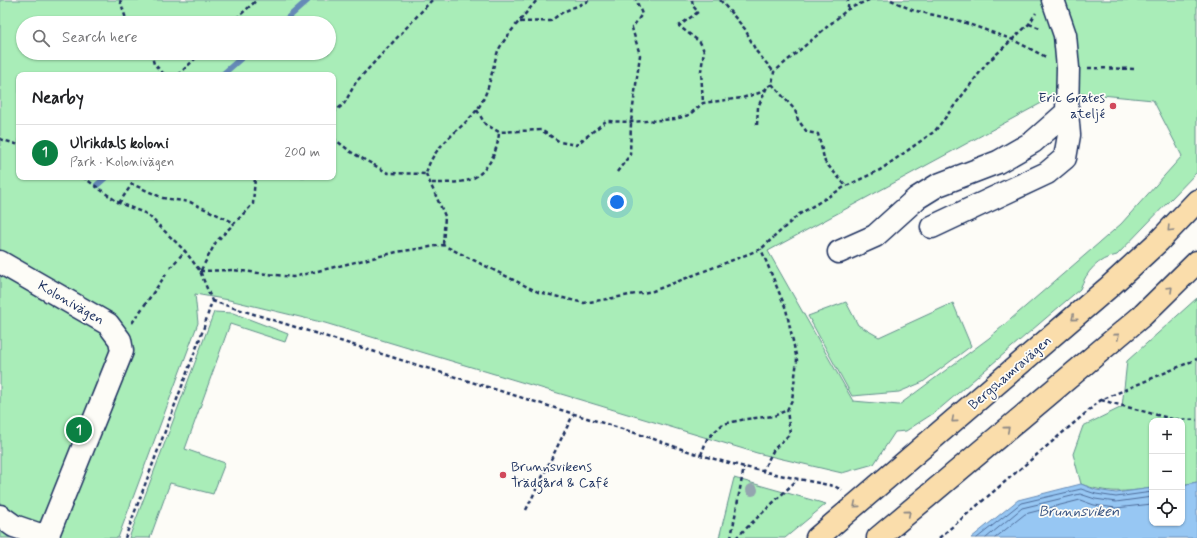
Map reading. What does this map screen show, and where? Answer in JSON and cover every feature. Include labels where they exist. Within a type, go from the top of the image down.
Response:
[{"type":"highway","name":"Bergshamravägen","points":[[817,538],[1110,288],[1197,201]]},
{"type":"highway","points":[[878,538],[1143,315],[1197,262]]},
{"type":"street","points":[[932,227],[1046,173],[1065,158],[1069,135],[1067,112],[1068,68],[1065,35],[1047,3]]},
{"type":"street","points":[[839,252],[875,236],[917,198],[938,185],[998,162],[1033,142],[1067,112]]},
{"type":"street","name":"Kolonivägen","points":[[0,262],[108,324],[120,340]]},
{"type":"street","points":[[0,516],[14,526],[48,537],[122,351],[120,340]]},
{"type":"path","points":[[120,0],[125,16]]},
{"type":"path","points":[[238,16],[257,0]]},
{"type":"path","points":[[336,111],[344,104],[356,82],[432,0]]},
{"type":"path","points":[[443,245],[445,216],[432,183],[426,174],[429,162],[442,144],[477,110],[490,84],[499,50],[537,0]]},
{"type":"path","points":[[519,22],[550,21],[563,12],[591,0]]},
{"type":"path","points":[[617,172],[630,155],[631,122],[640,55],[632,28],[642,14],[636,0]]},
{"type":"path","points":[[692,0],[693,6],[698,12],[679,26],[700,42],[704,51],[701,71],[703,103]]},
{"type":"path","points":[[720,0],[746,29],[756,52],[774,72]]},
{"type":"path","points":[[848,0],[848,9]]},
{"type":"path","points":[[477,110],[485,124],[499,132],[541,130],[560,142],[576,145],[606,122],[675,119],[689,115],[703,103],[742,98],[759,93],[772,84],[774,72],[848,9],[869,0]]},
{"type":"path","points":[[891,0],[912,10],[960,22],[1011,39],[1068,68],[1137,69]]},
{"type":"path","points":[[200,271],[233,270],[294,277],[397,252],[443,245],[538,292],[584,303],[653,291],[761,250],[798,215],[846,186],[880,170],[935,131],[987,63],[1011,39],[1029,24],[1047,3]]},
{"type":"path","points":[[153,60],[154,64],[161,72]]},
{"type":"path","points":[[181,72],[194,60]]},
{"type":"path","points":[[772,84],[795,110],[798,120],[807,132],[818,134],[825,162],[846,186]]},
{"type":"path","points":[[758,125],[758,107],[767,87]]},
{"type":"path","points":[[432,183],[466,181],[480,174],[492,159],[498,143],[499,132]]},
{"type":"path","points":[[0,139],[16,144]]},
{"type":"path","points":[[336,140],[351,152],[388,173],[426,174]]},
{"type":"path","points":[[88,180],[119,203],[147,214],[185,251],[200,271],[212,300],[203,330],[125,538]]},
{"type":"path","points":[[200,271],[216,242],[253,204],[255,180]]},
{"type":"path","points":[[119,203],[132,184],[163,198],[190,202],[235,223]]},
{"type":"path","points":[[761,250],[786,309],[797,360],[792,400],[787,410],[790,434],[774,450],[762,472]]},
{"type":"path","points":[[170,268],[185,251]]},
{"type":"path","points":[[120,340],[167,272]]},
{"type":"path","points":[[212,300],[701,455],[762,472],[834,486],[844,491]]},
{"type":"path","points":[[939,538],[1100,400],[1197,359]]},
{"type":"path","points":[[1100,400],[1172,419],[1197,420]]},
{"type":"path","points":[[701,455],[707,440],[723,424],[746,419],[774,416],[787,410]]},
{"type":"path","points":[[526,510],[573,415]]},
{"type":"path","points":[[731,538],[744,467]]},
{"type":"path","points":[[736,538],[798,479]]},
{"type":"green space","points":[[0,0],[1197,0],[1197,172],[1117,255],[1104,259],[1090,271],[1080,289],[937,411],[906,431],[895,432],[874,464],[842,473],[757,453],[325,323],[229,300],[195,294],[198,323],[118,538],[0,538]],"holes":[[[1060,93],[1091,94],[1153,100],[1182,156],[1121,224],[989,338],[899,405],[853,401],[768,251]]]},
{"type":"green space","points":[[1197,298],[1197,482],[1185,484],[1185,418],[1149,418],[1149,488],[1108,491],[1081,484],[1073,454],[1083,426],[1122,407],[1127,361]]},
{"type":"green space","points":[[846,302],[858,325],[879,337],[953,303],[971,346],[923,382],[899,392],[852,396],[808,316]]},
{"type":"green space","points":[[214,312],[233,313],[288,334],[285,342],[230,324],[185,449],[225,463],[213,494],[170,483],[150,538],[129,538]]},
{"type":"green space","points":[[734,478],[826,504],[785,538],[719,538]]},
{"type":"water","name":"Brunnsviken","points":[[1197,482],[1197,538],[971,538],[1018,500],[1081,484],[1096,490],[1116,493],[1149,488],[1149,526],[1185,526],[1185,484]]},
{"type":"waterway","points":[[290,16],[308,0]]},
{"type":"waterway","points":[[225,72],[239,60]]},
{"type":"waterway","points":[[97,185],[103,180]]},
{"type":"place","name":"Eric Grates ateljé","points":[[1113,106]]},
{"type":"place","name":"Ulrikdals koloni","points":[[79,430]]},
{"type":"place","name":"Brunnsvikens Trädgård & Café","points":[[503,475]]}]
